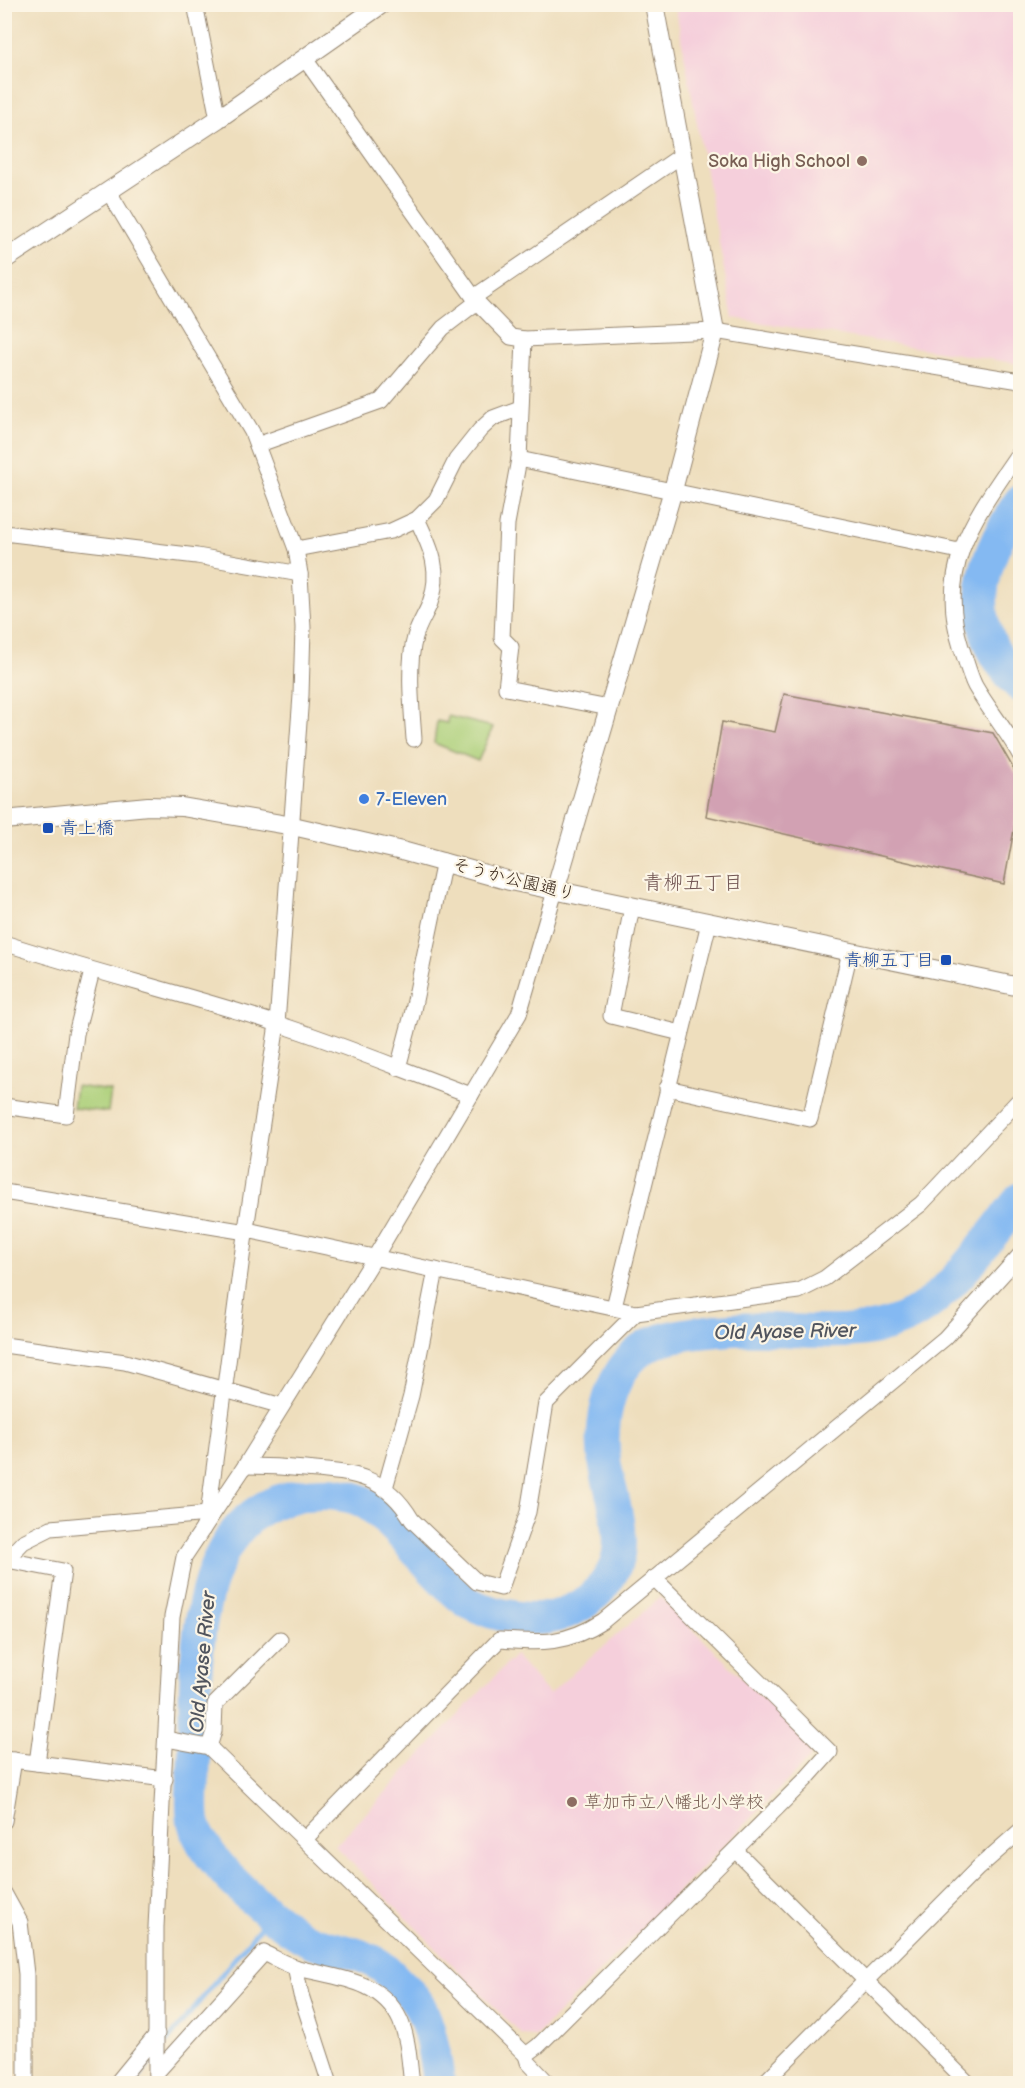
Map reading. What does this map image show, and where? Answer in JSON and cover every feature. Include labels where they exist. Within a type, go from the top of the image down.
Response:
[{"type":"street","points":[[195,4],[218,119]]},
{"type":"street","points":[[5,260],[218,119],[382,4]]},
{"type":"street","points":[[156,2078],[156,1927],[166,1739],[174,1593],[184,1557],[205,1521],[245,1466],[375,1257],[519,1014],[673,490],[715,331],[654,4]]},
{"type":"street","points":[[305,59],[475,299],[511,337],[524,339],[715,331],[1020,381]]},
{"type":"street","points":[[257,445],[381,401],[443,328],[475,299],[682,154]]},
{"type":"street","points":[[109,192],[257,445],[296,549],[300,574],[303,639],[293,826],[277,1024],[205,1521]]},
{"type":"street","points":[[524,339],[525,359],[520,408],[519,459],[507,524],[502,638],[511,647],[506,688],[609,708]]},
{"type":"street","points":[[296,549],[391,531],[417,519],[436,500],[456,460],[480,430],[494,418],[520,408]]},
{"type":"street","points":[[1020,451],[978,512],[959,551],[952,589],[956,631],[975,685],[1020,755]]},
{"type":"street","points":[[519,459],[959,551]]},
{"type":"street","points":[[417,519],[432,550],[436,568],[430,602],[414,637],[417,730]]},
{"type":"street","points":[[4,533],[197,556],[300,574]]},
{"type":"street","name":"そうか公園通り","points":[[4,820],[148,806],[182,807],[293,826],[444,861],[510,881],[555,891],[1020,987]]},
{"type":"street","points":[[398,1068],[412,1015],[444,861]]},
{"type":"street","points":[[632,907],[611,1016],[681,1033]]},
{"type":"street","points":[[614,1307],[709,923]]},
{"type":"street","points":[[4,944],[92,971],[159,987],[277,1024],[471,1095]]},
{"type":"street","points":[[667,1088],[810,1119],[850,952]]},
{"type":"street","points":[[4,1106],[66,1115],[76,1034],[92,971]]},
{"type":"street","points":[[4,1192],[247,1231],[636,1313],[799,1292],[825,1278],[921,1204],[1020,1100]]},
{"type":"street","points":[[305,1839],[499,1640],[543,1643],[572,1638],[603,1621],[945,1338],[1020,1255]]},
{"type":"street","points":[[386,1488],[411,1396],[436,1270]]},
{"type":"street","points":[[245,1466],[293,1466],[346,1472],[386,1488],[404,1507],[412,1520],[477,1582],[501,1588],[528,1512],[546,1403],[636,1313]]},
{"type":"street","points":[[4,1345],[125,1362],[282,1406]]},
{"type":"street","points":[[6,1561],[23,1542],[51,1528],[205,1521]]},
{"type":"street","points":[[6,1561],[63,1571],[37,1763]]},
{"type":"street","points":[[526,2055],[538,2046],[735,1850],[830,1752],[654,1578]]},
{"type":"street","points":[[209,1746],[214,1731],[215,1704],[279,1639]]},
{"type":"street","points":[[166,1739],[209,1746],[526,2055],[528,2062],[549,2084]]},
{"type":"street","points":[[4,1821],[9,1760],[165,1779]]},
{"type":"street","points":[[763,2084],[978,1868],[1020,1831]]},
{"type":"street","points":[[735,1850],[969,2084]]},
{"type":"street","points":[[4,1893],[20,1922],[26,1974],[26,2084]]},
{"type":"street","points":[[156,2078],[264,1953],[295,1967],[339,1975],[378,1992],[400,2018],[406,2037],[412,2084]]},
{"type":"street","points":[[295,1967],[301,1995],[330,2084]]},
{"type":"street","points":[[116,2084],[157,2034]]},
{"type":"shaded area","name":"Soka High School","points":[[675,5],[1020,5],[1020,364],[733,318]]},
{"type":"shaded area","name":"草加市立八幡北小学校","points":[[660,1597],[810,1745],[810,1758],[536,2036],[522,2035],[335,1846],[515,1655],[549,1694]]},
{"type":"green space","points":[[448,716],[493,727],[478,761],[434,743],[437,721],[447,723]]},
{"type":"green space","points":[[76,1086],[111,1091],[108,1112],[73,1108]]},
{"type":"building","points":[[784,694],[993,733],[1020,780],[1020,797],[1004,884],[706,816],[722,722],[775,732]]},
{"type":"waterway","name":"Old Ayase River","points":[[1020,501],[994,548],[986,571],[982,595],[983,618],[989,641],[1001,663],[1020,686]]},
{"type":"waterway","name":"Old Ayase River","points":[[439,2084],[427,2023],[413,1997],[386,1970],[373,1961],[313,1942],[262,1908],[211,1856],[194,1823],[196,1671],[200,1632],[207,1595],[219,1560],[237,1531],[262,1509],[297,1496],[344,1495],[369,1505],[380,1514],[444,1581],[471,1604],[498,1614],[531,1619],[554,1617],[572,1610],[584,1603],[604,1585],[616,1562],[619,1549],[618,1526],[603,1449],[604,1420],[607,1405],[618,1378],[635,1355],[655,1342],[694,1333],[741,1329],[856,1331],[898,1321],[917,1312],[945,1290],[1020,1199]]},
{"type":"waterway","points":[[160,2050],[271,1914]]},
{"type":"waterway","points":[[133,2084],[152,2060]]},
{"type":"place","name":"Soka High School","points":[[862,161]]},
{"type":"place","name":"7-Eleven","points":[[364,799]]},
{"type":"place","name":"青上橋","points":[[48,828]]},
{"type":"place","name":"青柳五丁目","points":[[946,960]]},
{"type":"place","name":"草加市立八幡北小学校","points":[[572,1802]]},
{"type":"district","name":"青柳五丁目","points":[[693,882]]}]
